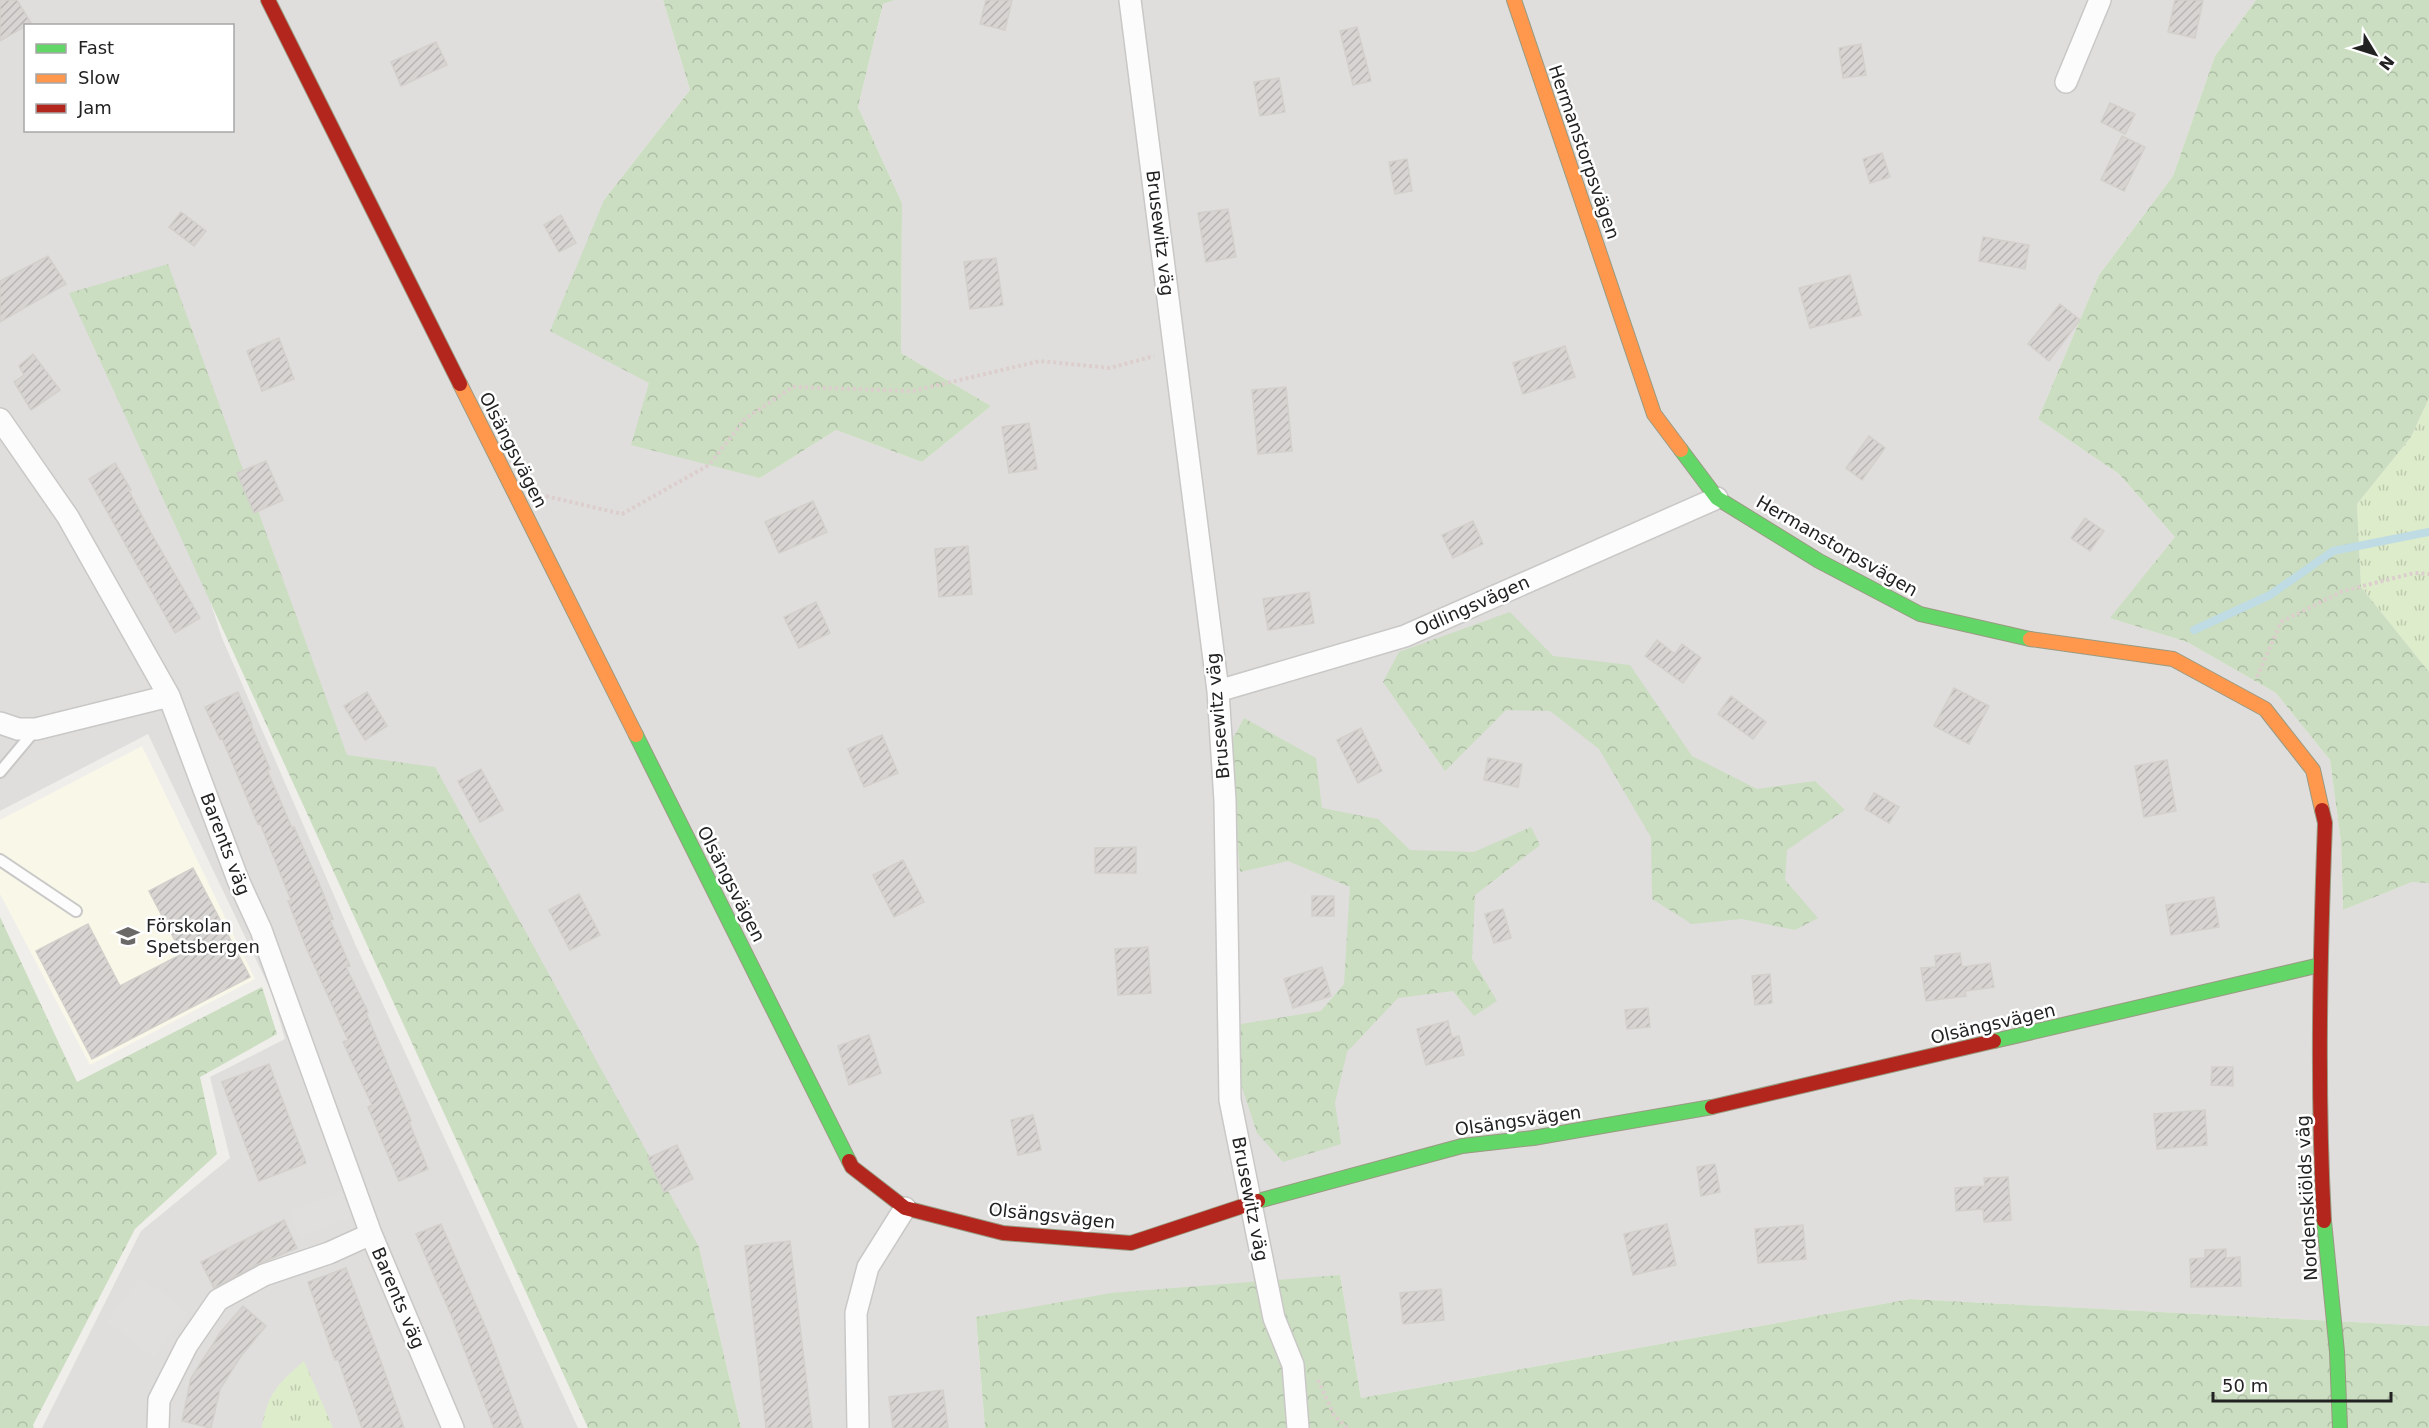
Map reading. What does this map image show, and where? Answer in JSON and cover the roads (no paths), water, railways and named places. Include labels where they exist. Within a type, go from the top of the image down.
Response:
[{"type":"street","name":"Olsängsvägen","points":[[268,0],[852,1167],[905,1208],[1003,1233],[1131,1243],[1250,1204],[1462,1146],[1533,1138],[1695,1111],[2320,965]]},
{"type":"street","name":"Brusewitz väg","points":[[1130,0],[1218,692],[1225,801],[1230,1100],[1274,1318],[1293,1365],[1298,1428]]},
{"type":"street","name":"Hermanstorpsvägen","points":[[1514,0],[1654,414],[1717,498],[1819,561],[1920,614],[2033,640],[2174,659],[2265,709],[2313,770],[2325,823],[2320,965]]},
{"type":"street","points":[[2066,82],[2100,0]]},
{"type":"street","name":"Barents väg","points":[[0,419],[68,518],[169,696],[238,880],[261,930],[371,1234],[453,1428]]},
{"type":"street","name":"Odlingsvägen","points":[[1218,692],[1405,636],[1717,498]]},
{"type":"street","points":[[0,723],[18,729],[36,729],[169,696]]},
{"type":"street","name":"Nordenskiölds väg","points":[[2320,965],[2319,1148],[2337,1352],[2340,1428]]},
{"type":"street","points":[[858,1428],[856,1313],[868,1267],[905,1208]]},
{"type":"street","points":[[158,1428],[159,1400],[187,1345],[218,1300],[264,1275],[329,1253],[371,1234]]},
{"type":"lane","points":[[0,772],[36,729]]},
{"type":"lane","points":[[0,860],[76,911]]},
{"type":"waterway","points":[[2194,630],[2270,595],[2333,551],[2429,532]]},
{"type":"place","name":"Förskolan Spetsbergen","points":[[128,936]]}]
